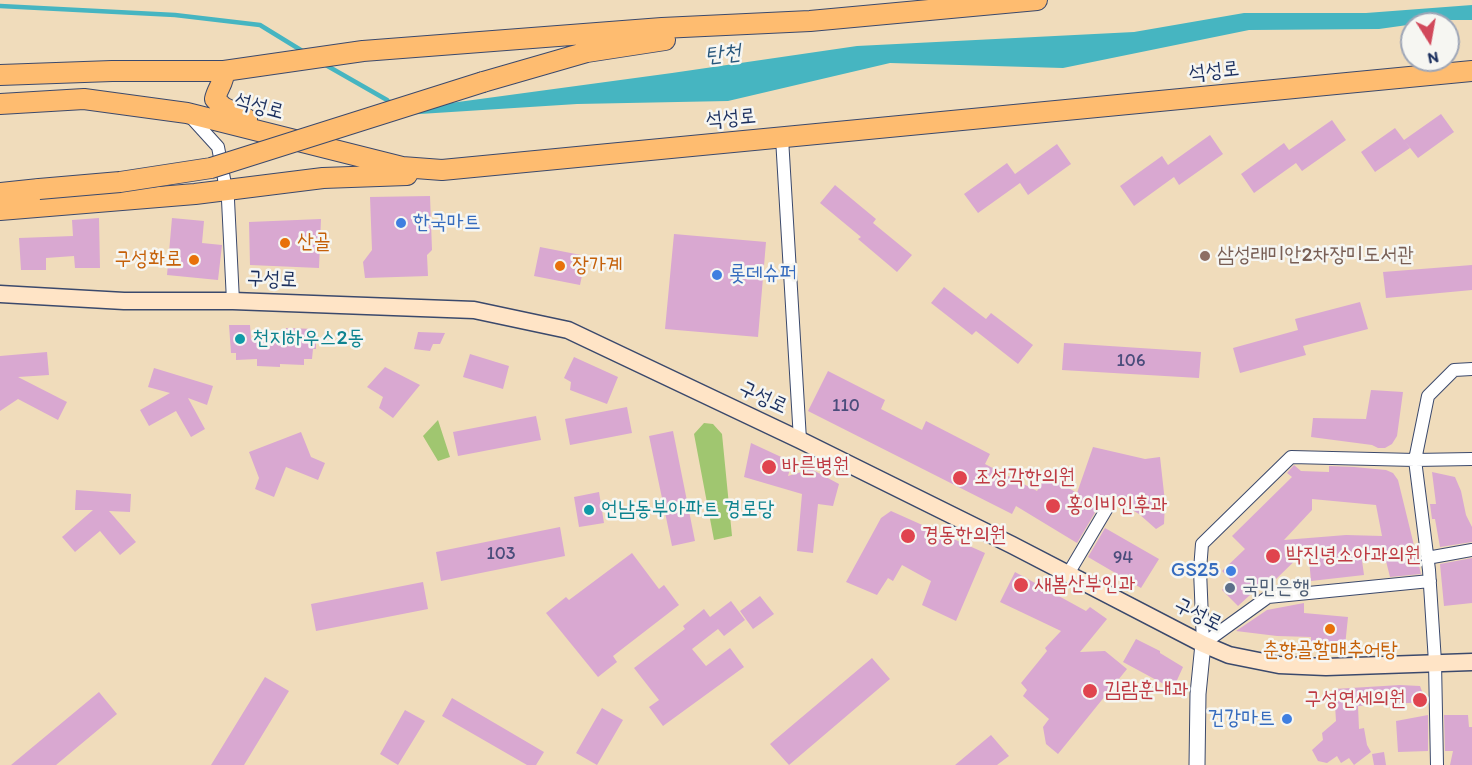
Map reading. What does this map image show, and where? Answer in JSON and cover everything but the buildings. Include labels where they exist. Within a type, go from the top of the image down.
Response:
[{"type":"highway","name":"석성로","points":[[0,75],[112,71],[224,71],[363,51],[662,28],[810,21],[1036,0]]},
{"type":"highway","points":[[0,193],[120,182],[211,168],[483,82],[587,52],[659,40],[742,37],[810,21]]},
{"type":"highway","points":[[224,71],[225,78],[217,90],[215,99],[223,107],[275,136]]},
{"type":"highway","name":"석성로","points":[[0,104],[84,99],[187,112],[402,167],[442,170],[1472,71]]},
{"type":"highway","points":[[0,210],[226,190],[323,178],[405,175],[442,170]]},
{"type":"main road","name":"구성로","points":[[0,294],[151,302],[233,301],[474,310],[568,330],[800,440],[1203,644],[1238,657],[1279,664],[1326,667],[1472,662]]},
{"type":"street","points":[[187,112],[218,147],[226,190],[233,301]]},
{"type":"street","points":[[782,138],[800,440]]},
{"type":"street","points":[[1437,765],[1435,662],[1430,581],[1415,460],[1428,396],[1455,370],[1472,369]]},
{"type":"street","points":[[1197,765],[1198,694],[1203,644],[1200,570],[1202,544],[1291,457],[1472,459]]},
{"type":"street","points":[[1068,574],[1110,503]]},
{"type":"street","points":[[1427,558],[1472,550]]},
{"type":"street","points":[[1203,644],[1268,597],[1430,581]]},
{"type":"green space","points":[[438,420],[450,457],[438,461],[423,436]]},
{"type":"green space","points":[[704,423],[713,424],[722,434],[732,536],[714,540],[694,434]]},
{"type":"water","name":"탄천","points":[[1472,5],[1472,20],[1460,20],[1460,12],[1400,12],[1400,26],[1379,29],[1249,30],[1063,68],[890,63],[728,101],[577,104],[404,115],[383,98],[421,107],[857,46],[1134,32],[1244,13],[1366,13]]},
{"type":"waterway","name":"탄천","points":[[0,6],[175,15],[260,25],[304,52]]},
{"type":"waterway","name":"탄천","points":[[324,64],[387,100]]},
{"type":"place","name":"한국마트","points":[[401,223]]},
{"type":"place","name":"산골","points":[[285,243]]},
{"type":"place","name":"삼성래미안2차장미도서관","points":[[1205,256]]},
{"type":"place","name":"구성화로","points":[[194,260]]},
{"type":"place","name":"장가계","points":[[560,266]]},
{"type":"place","name":"롯데슈퍼","points":[[717,275]]},
{"type":"place","name":"천지하우스2동","points":[[240,339]]},
{"type":"place","name":"바른병원","points":[[769,467]]},
{"type":"place","name":"조성각한의원","points":[[960,478]]},
{"type":"place","name":"홍이비인후과","points":[[1053,506]]},
{"type":"place","name":"언남동부아파트 경로당","points":[[589,510]]},
{"type":"place","name":"경동한의원","points":[[908,536]]},
{"type":"place","name":"박진녕소아과의원","points":[[1273,556]]},
{"type":"place","name":"GS25","points":[[1231,571]]},
{"type":"place","name":"새봄산부인과","points":[[1021,585]]},
{"type":"place","name":"국민은행","points":[[1230,588]]},
{"type":"place","name":"춘향골할매추어탕","points":[[1330,629]]},
{"type":"place","name":"김람훈내과","points":[[1090,691]]},
{"type":"place","name":"구성연세의원","points":[[1420,700]]},
{"type":"place","name":"건강마트","points":[[1287,719]]}]
